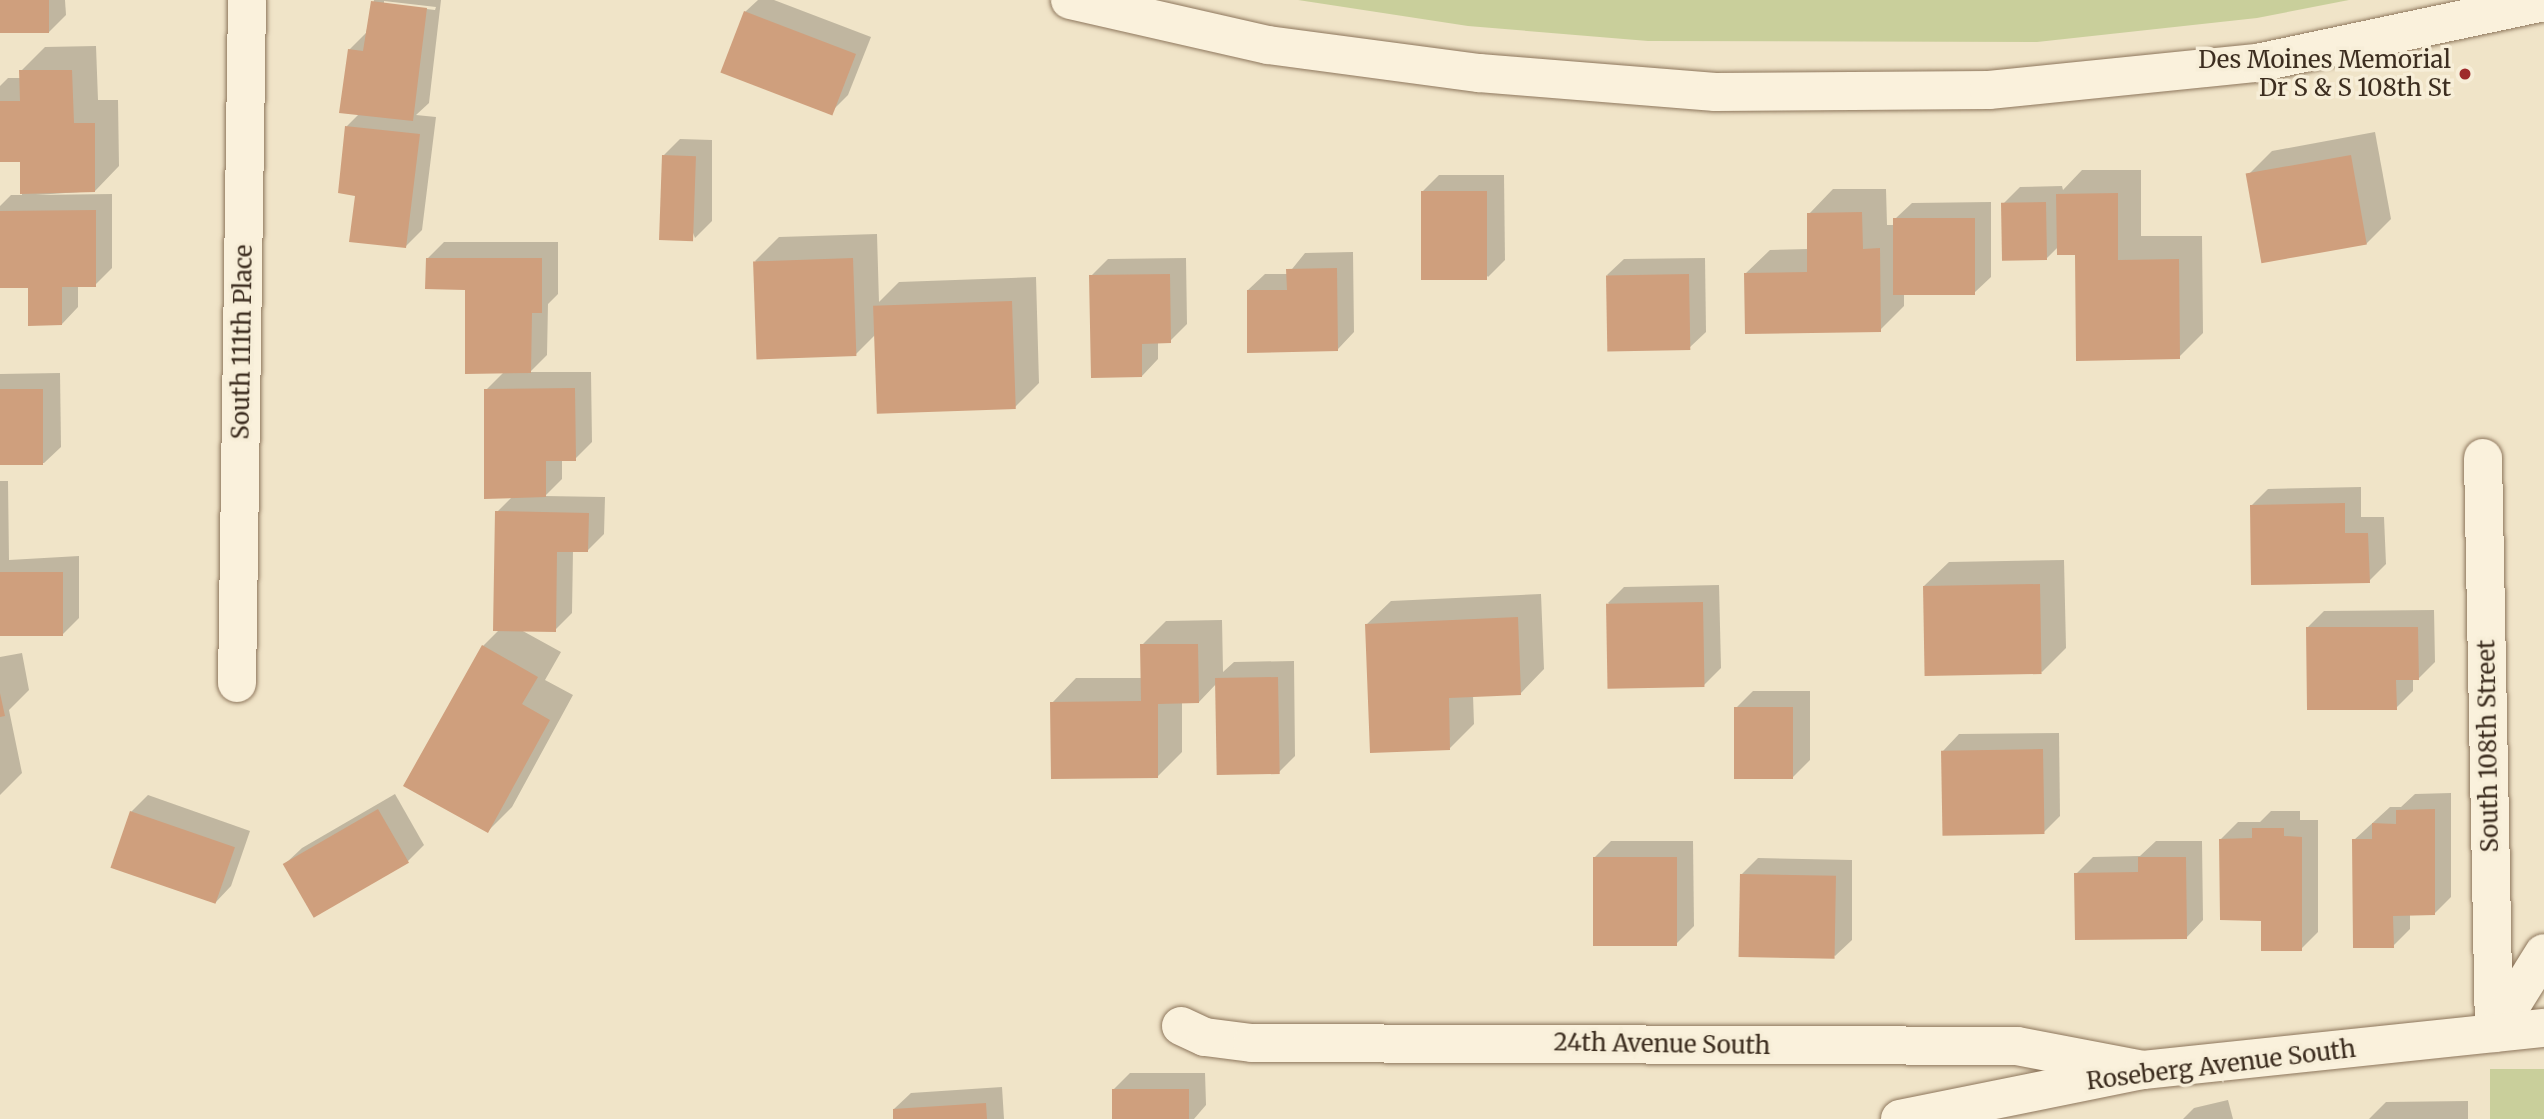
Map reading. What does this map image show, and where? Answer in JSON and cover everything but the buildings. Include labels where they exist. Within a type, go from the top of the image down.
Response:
[{"type":"street","name":"South 111th Place","points":[[237,683],[247,0]]},
{"type":"street","points":[[1070,0],[1268,46],[1479,74],[1715,92],[1989,90],[2257,63],[2543,2]]},
{"type":"street","name":"South 108th Street","points":[[2483,458],[2494,1033]]},
{"type":"street","points":[[2494,1033],[2544,953]]},
{"type":"street","name":"24th Avenue South","points":[[1181,1026],[1205,1037],[1252,1043],[2017,1046],[2143,1070]]},
{"type":"street","name":"Roseberg Avenue South","points":[[1900,1119],[2143,1070],[2544,1028]]},
{"type":"green space","points":[[1298,0],[2349,0],[2257,18],[2037,42],[1648,41],[1468,26]]},
{"type":"green space","points":[[2490,1069],[2544,1069],[2544,1119],[2490,1119]]},
{"type":"place","name":"Des Moines Memorial Dr S & S 108th St","points":[[2465,74]]}]
